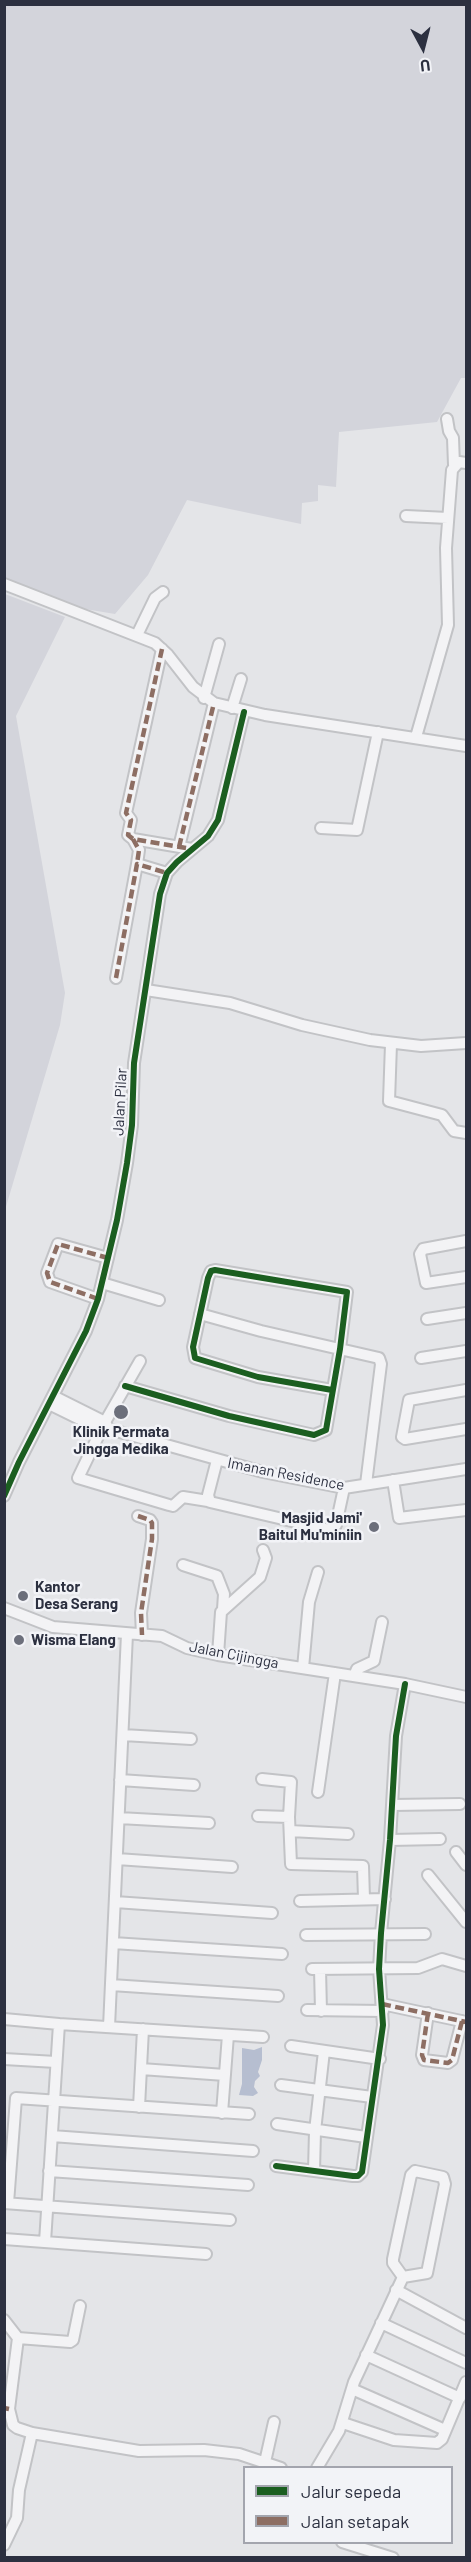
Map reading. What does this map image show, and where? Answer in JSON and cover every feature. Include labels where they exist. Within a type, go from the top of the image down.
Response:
[{"type":"street","points":[[416,737],[447,632],[448,518],[454,465],[453,438],[447,419]]},
{"type":"street","points":[[454,465],[459,462],[466,463]]},
{"type":"street","points":[[406,516],[448,518]]},
{"type":"street","points":[[4,585],[137,635],[162,649],[193,687],[209,701],[244,712],[466,746]]},
{"type":"street","points":[[137,635],[154,598],[163,592]]},
{"type":"street","points":[[179,847],[219,644]]},
{"type":"street","points":[[116,978],[139,850],[128,835],[131,820],[126,813],[162,649]]},
{"type":"street","points":[[232,708],[242,679]]},
{"type":"street","points":[[137,864],[167,873],[207,836],[218,820],[244,712]]},
{"type":"street","points":[[321,828],[357,830],[378,732]]},
{"type":"street","points":[[133,839],[192,849]]},
{"type":"street","name":"Jalan Pilar","points":[[4,1496],[87,1331],[98,1299],[127,1163],[132,1125],[134,1063],[160,894],[167,873]]},
{"type":"street","points":[[146,990],[230,1003],[346,1036],[391,1044],[421,1046],[466,1043]]},
{"type":"street","points":[[391,1044],[389,1101],[442,1116],[454,1131],[466,1132]]},
{"type":"street","points":[[466,1241],[423,1249],[420,1254],[426,1283],[466,1277]]},
{"type":"street","points":[[98,1299],[50,1282],[47,1274],[58,1244],[108,1258]]},
{"type":"street","points":[[125,1386],[229,1416],[314,1435],[326,1430],[348,1296],[343,1291],[215,1270],[211,1271],[208,1278],[193,1347],[195,1358],[258,1377],[332,1390]]},
{"type":"street","points":[[102,1283],[159,1300]]},
{"type":"street","points":[[427,1320],[466,1313]]},
{"type":"street","points":[[200,1314],[261,1331],[375,1356],[381,1361],[366,1484]]},
{"type":"street","points":[[421,1358],[466,1351]]},
{"type":"street","points":[[140,1361],[125,1386],[79,1479],[173,1506],[181,1498],[208,1500],[332,1530],[336,1525],[344,1488]]},
{"type":"street","points":[[466,1390],[409,1400],[402,1437],[405,1439],[466,1429]]},
{"type":"street","name":"Imanan Residence","points":[[51,1400],[105,1427],[217,1460],[344,1488],[466,1469]]},
{"type":"street","points":[[208,1500],[217,1460]]},
{"type":"street","points":[[393,1480],[399,1518],[466,1510]]},
{"type":"street","points":[[138,1516],[152,1523],[152,1539],[141,1613],[142,1635]]},
{"type":"street","points":[[223,1609],[260,1577],[266,1558],[264,1550]]},
{"type":"street","points":[[183,1564],[217,1576],[224,1594],[218,1655]]},
{"type":"street","points":[[303,1668],[309,1602],[318,1572]]},
{"type":"street","name":"Jalan Cijingga","points":[[4,1608],[53,1627],[162,1636],[187,1648],[218,1655],[405,1684],[466,1697]]},
{"type":"street","points":[[354,1676],[357,1669],[374,1661],[382,1622]]},
{"type":"street","points":[[109,2027],[127,1634]]},
{"type":"street","points":[[318,1792],[335,1673]]},
{"type":"street","points":[[276,2166],[358,2176],[362,2172],[372,2097],[380,2059],[383,2008],[379,1970],[381,1934],[398,1721],[405,1684]]},
{"type":"street","points":[[123,1735],[191,1739]]},
{"type":"street","points":[[262,1779],[291,1782],[289,1817],[291,1864],[363,1866],[364,1899]]},
{"type":"street","points":[[120,1780],[194,1785]]},
{"type":"street","points":[[393,1805],[460,1804]]},
{"type":"street","points":[[258,1816],[289,1817]]},
{"type":"street","points":[[119,1818],[209,1823]]},
{"type":"street","points":[[290,1831],[348,1834]]},
{"type":"street","points":[[390,1840],[440,1839]]},
{"type":"street","points":[[456,1852],[466,1865]]},
{"type":"street","points":[[117,1858],[232,1867]]},
{"type":"street","points":[[428,1875],[466,1922]]},
{"type":"street","points":[[300,1900],[384,1899]]},
{"type":"street","points":[[115,1902],[272,1913]]},
{"type":"street","points":[[306,1935],[425,1934]]},
{"type":"street","points":[[113,1943],[282,1954]]},
{"type":"street","points":[[321,2010],[316,1969],[418,1968],[442,1959],[466,1966]]},
{"type":"street","points":[[111,1985],[278,1996]]},
{"type":"street","points":[[307,2010],[383,2008],[428,2013],[464,2021],[453,2060],[448,2063],[424,2060],[422,2055],[428,2013]]},
{"type":"street","points":[[4,2019],[263,2037]]},
{"type":"street","points":[[45,2242],[59,2024]]},
{"type":"street","points":[[139,2107],[143,2030]]},
{"type":"street","points":[[222,2113],[228,2035]]},
{"type":"street","points":[[291,2046],[380,2059]]},
{"type":"street","points":[[314,2171],[315,2131],[324,2051]]},
{"type":"street","points":[[4,2059],[56,2062]]},
{"type":"street","points":[[141,2070],[225,2075]]},
{"type":"street","points":[[281,2085],[372,2097]]},
{"type":"street","points":[[230,2220],[6,2203],[10,2098],[249,2114]]},
{"type":"street","points":[[278,2124],[366,2137]]},
{"type":"street","points":[[52,2136],[253,2151]]},
{"type":"street","points":[[49,2170],[248,2186]]},
{"type":"street","points":[[418,2171],[443,2177],[446,2184],[427,2273],[403,2277],[393,2263],[393,2259],[411,2175],[418,2171]]},
{"type":"street","points":[[4,2239],[206,2254]]},
{"type":"street","points":[[318,2466],[343,2423],[352,2389],[403,2277]]},
{"type":"street","points":[[396,2290],[466,2328]]},
{"type":"street","points":[[18,2338],[70,2342],[73,2340],[80,2306]]},
{"type":"street","points":[[4,2320],[18,2338],[7,2408],[13,2425],[32,2433],[139,2451],[204,2450],[239,2454],[276,2466]]},
{"type":"street","points":[[381,2323],[466,2363]]},
{"type":"street","points":[[366,2355],[459,2398]]},
{"type":"street","points":[[343,2423],[394,2440],[426,2444],[440,2442],[466,2382]]},
{"type":"street","points":[[352,2389],[445,2430]]},
{"type":"street","points":[[265,2462],[274,2422]]},
{"type":"street","points":[[4,2545],[17,2518],[19,2490],[32,2433]]},
{"type":"street","points":[[348,2544],[393,2558]]},
{"type":"shaded area","points":[[4,5],[466,5],[466,378],[461,378],[437,422],[339,432],[336,487],[318,485],[318,501],[302,503],[301,524],[187,500],[148,575],[115,614],[61,605],[5,582]]},
{"type":"shaded area","points":[[5,594],[65,617],[16,716],[65,993],[60,1025],[5,1210]]},
{"type":"water","points":[[262,2047],[262,2060],[258,2072],[260,2076],[255,2081],[254,2087],[258,2093],[253,2096],[239,2095],[242,2084],[242,2048],[254,2050]]},
{"type":"marked path","points":[[162,649],[126,813],[131,820],[128,835],[133,839],[192,849]]},
{"type":"marked path","points":[[179,847],[214,703]]},
{"type":"marked path","points":[[133,839],[139,850],[137,864]]},
{"type":"marked path","points":[[116,978],[137,864],[167,873]]},
{"type":"marked path","points":[[98,1299],[50,1282],[47,1273],[58,1244],[108,1258]]},
{"type":"marked path","points":[[138,1516],[152,1523],[152,1539],[141,1613],[142,1635]]},
{"type":"marked path","points":[[382,2004],[466,2022]]},
{"type":"marked path","points":[[428,2013],[422,2055],[424,2060],[448,2063],[452,2060],[462,2021]]},
{"type":"marked path","points":[[4,2408],[9,2409]]},
{"type":"cycle path","points":[[4,1496],[86,1331],[98,1299],[117,1220],[127,1163],[132,1125],[134,1063],[160,894],[167,873],[208,836],[218,820],[244,712]]},
{"type":"cycle path","points":[[125,1386],[229,1416],[314,1435],[326,1430],[347,1292],[215,1270],[211,1271],[208,1278],[193,1347],[195,1358],[258,1377],[332,1390]]},
{"type":"cycle path","points":[[276,2166],[353,2176],[358,2176],[362,2172],[383,2025],[379,1969],[381,1933],[390,1840],[396,1736],[405,1684]]},
{"type":"place","name":"Klinik Permata Jingga Medika","points":[[121,1412]]},
{"type":"place","name":"Masjid Jami' Baitul Mu'miniin","points":[[374,1527]]},
{"type":"place","name":"Kantor Desa Serang","points":[[23,1596]]},
{"type":"place","name":"Wisma Elang","points":[[19,1640]]}]
